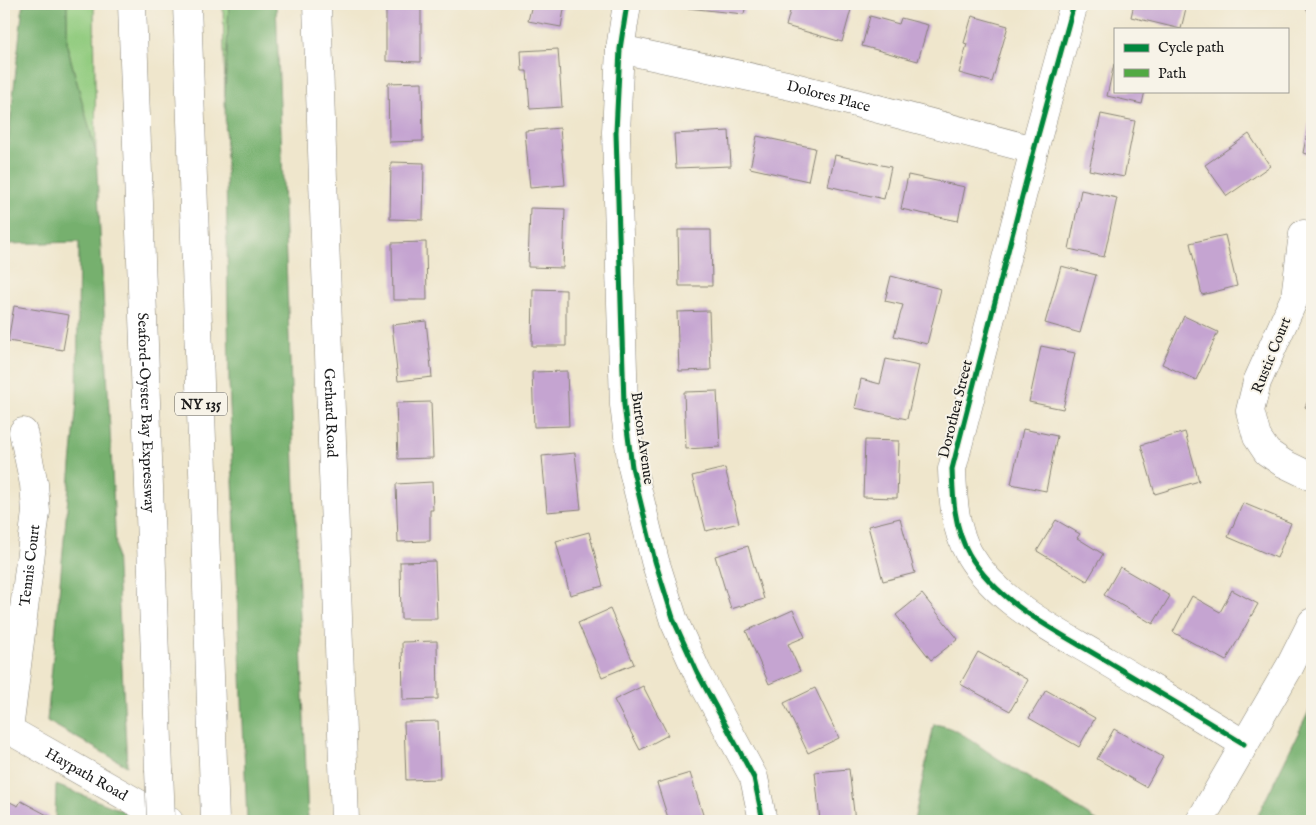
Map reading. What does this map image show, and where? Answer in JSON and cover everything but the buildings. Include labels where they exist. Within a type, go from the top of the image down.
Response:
[{"type":"main road","name":"Seaford-Oyster Bay Expressway","points":[[132,4],[161,821]]},
{"type":"main road","name":"NY 135","points":[[187,4],[215,812]]},
{"type":"main road","name":"Gerhard Road","points":[[317,4],[345,821]]},
{"type":"main road","name":"Burton Avenue","points":[[627,4],[620,49],[617,152],[624,405],[632,467],[654,561],[674,621],[697,672],[754,778],[763,821]]},
{"type":"main road","name":"Dorothea Street","points":[[1074,4],[1034,150],[952,469],[953,502],[958,527],[968,552],[980,571],[1018,607],[1244,744]]},
{"type":"main road","name":"Dolores Place","points":[[620,49],[791,86],[1034,150]]},
{"type":"main road","name":"Rustic Court","points":[[1303,234],[1295,297],[1257,382],[1250,411],[1257,437],[1267,452],[1283,463],[1312,477]]},
{"type":"main road","name":"Tennis Court","points":[[6,729],[36,512],[34,484],[23,432]]},
{"type":"main road","points":[[1200,821],[1290,666],[1312,622]]},
{"type":"main road","name":"Haypath Road","points":[[6,729],[169,821]]},
{"type":"green space","points":[[23,4],[67,4],[67,46],[96,153],[127,766],[47,721],[77,401],[79,242],[7,244],[4,242],[4,181]]},
{"type":"green space","points":[[67,4],[94,4],[96,153],[67,45]]},
{"type":"green space","points":[[223,4],[229,4],[225,96]]},
{"type":"green space","points":[[229,4],[276,4],[308,821],[247,821],[229,382],[225,96]]},
{"type":"green space","points":[[1312,705],[1312,821],[1255,821]]},
{"type":"green space","points":[[934,724],[951,728],[966,736],[994,756],[1098,821],[914,821]]},
{"type":"green space","points":[[56,785],[129,813],[130,821],[55,821]]},
{"type":"marked path","points":[[123,819],[127,821]]},
{"type":"cycle path","points":[[627,4],[620,49],[616,132],[624,405],[632,467],[655,561],[674,621],[697,672],[754,778],[763,821]]},
{"type":"cycle path","points":[[1074,4],[1034,150],[952,469],[957,523],[969,554],[996,588],[1013,603],[1050,628],[1244,744]]}]
